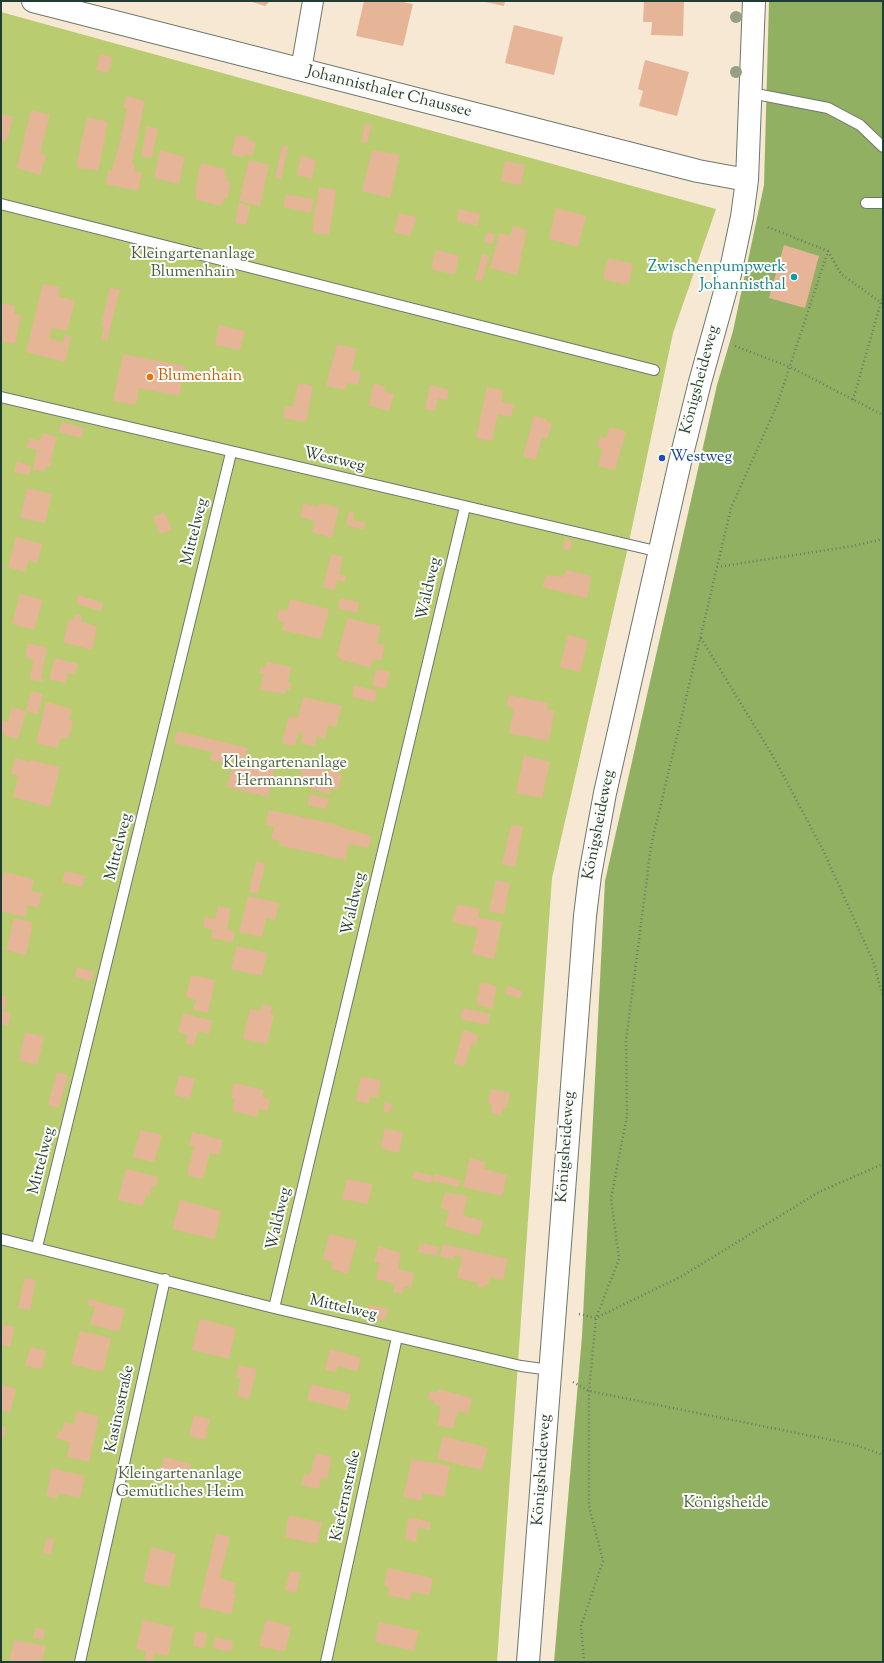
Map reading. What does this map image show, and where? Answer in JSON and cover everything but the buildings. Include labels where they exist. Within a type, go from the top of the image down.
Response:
[{"type":"street","name":"Johannisthaler Chaussee","points":[[33,1],[698,171],[746,180]]},
{"type":"street","points":[[301,70],[312,19],[313,1]]},
{"type":"street","name":"Königsheideweg","points":[[528,1662],[554,1308],[585,916],[590,875],[605,793],[680,462],[712,337],[730,274],[742,217],[746,180],[751,93],[754,1]]},
{"type":"lane","points":[[751,93],[828,108],[860,125],[883,147]]},
{"type":"lane","points":[[866,203],[883,203]]},
{"type":"lane","points":[[1,204],[654,370]]},
{"type":"lane","name":"Westweg","points":[[1,397],[231,453],[660,552]]},
{"type":"lane","name":"Mittelweg","points":[[37,1248],[231,453]]},
{"type":"lane","name":"Waldweg","points":[[274,1308],[465,507]]},
{"type":"lane","name":"Mittelweg","points":[[1,1239],[274,1308],[521,1366],[550,1370]]},
{"type":"lane","name":"Kasinostraße","points":[[80,1662],[164,1279]]},
{"type":"lane","name":"Kiefernstraße","points":[[326,1662],[398,1337]]},
{"type":"path","points":[[742,217],[828,250],[841,274],[882,304]]},
{"type":"path","points":[[584,1662],[581,1626],[602,1561],[589,1506],[588,1391],[596,1318],[619,1259],[611,1198],[627,1116],[626,1041],[651,846],[731,508],[777,405],[828,250]]},
{"type":"path","points":[[853,400],[882,304],[883,295]]},
{"type":"path","points":[[712,337],[790,367],[883,416]]},
{"type":"path","points":[[717,567],[853,546],[883,539]]},
{"type":"path","points":[[701,637],[774,758],[823,850],[873,961],[883,997]]},
{"type":"path","points":[[554,1308],[596,1318],[682,1276],[819,1192],[883,1164]]},
{"type":"path","points":[[550,1370],[588,1391],[856,1445],[883,1455]]},
{"type":"green space","name":"Königsheide","points":[[769,1],[883,1],[883,1662],[554,1662],[582,1336],[605,881],[717,385],[733,331],[764,185]]},
{"type":"green space","points":[[1,12],[716,209],[673,333],[626,556],[552,878],[497,1662],[1,1662]]},
{"type":"place","name":"Zwischenpumpwerk Johannisthal","points":[[794,277]]},
{"type":"place","name":"Blumenhain","points":[[150,377]]},
{"type":"place","name":"Westweg","points":[[662,458]]},
{"type":"park label","name":"Kleingartenanlage Blumenhain","points":[[193,264]]},
{"type":"park label","name":"Kleingartenanlage Hermannsruh","points":[[285,773]]},
{"type":"park label","name":"Kleingartenanlage Gemütliches Heim","points":[[180,1484]]}]
